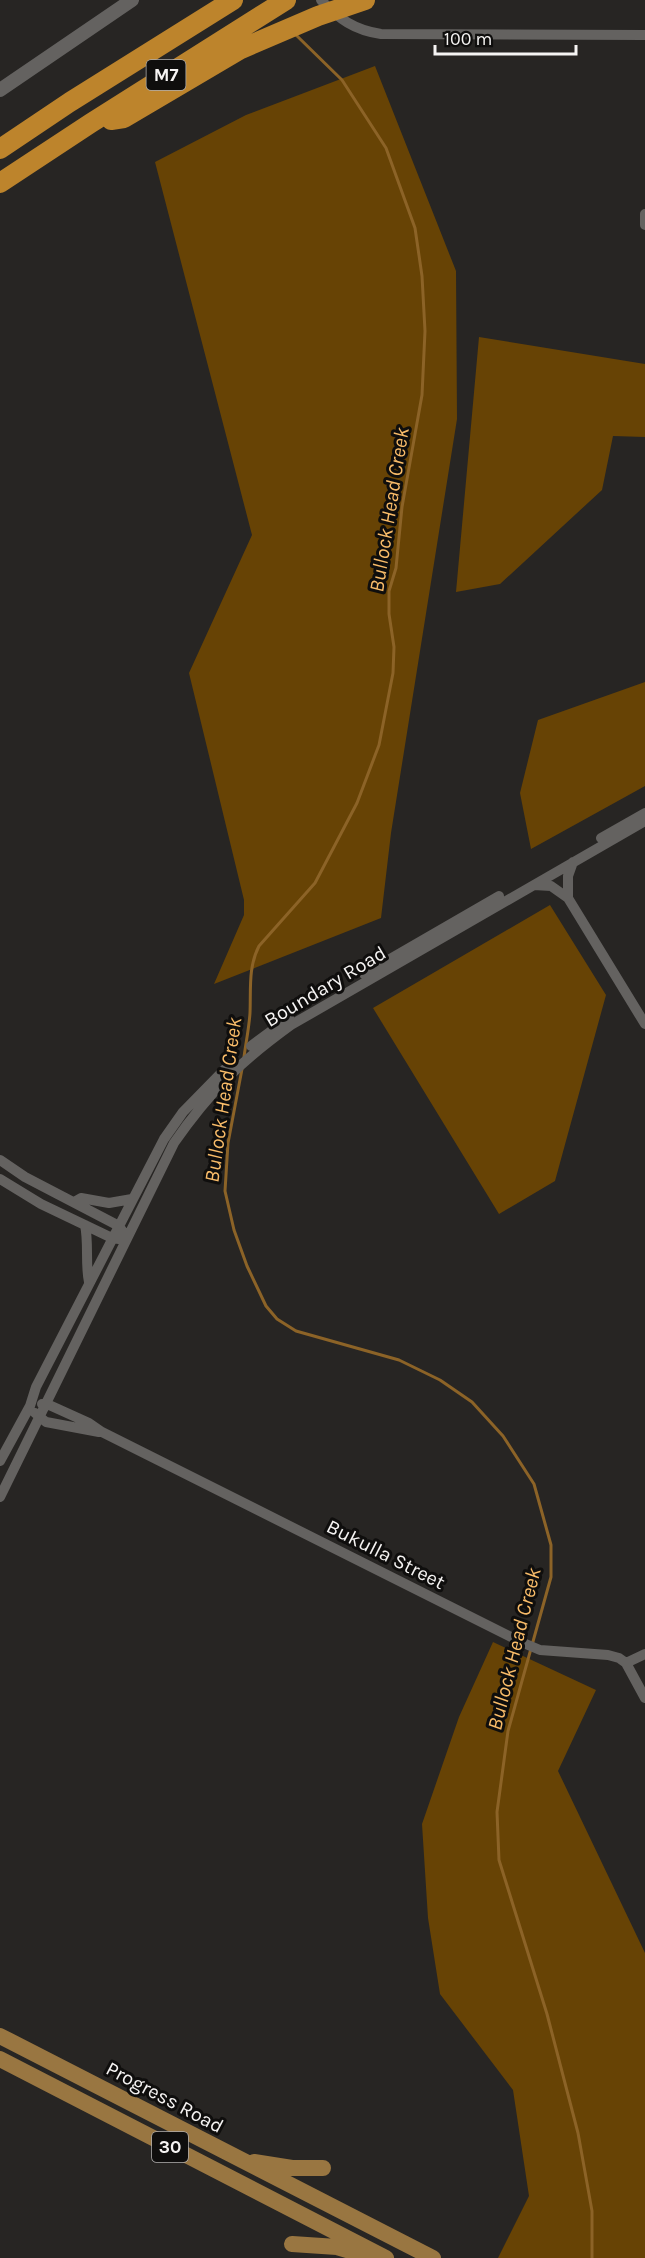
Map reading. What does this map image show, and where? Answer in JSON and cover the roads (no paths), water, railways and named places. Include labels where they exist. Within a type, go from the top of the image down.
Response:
[{"type":"highway","name":"M7","points":[[0,183],[286,0]]},
{"type":"highway","points":[[91,123],[124,118],[216,62],[256,42],[359,2]]},
{"type":"highway","name":"M7","points":[[0,149],[70,102],[228,3]]},
{"type":"main road","name":"Progress Road","points":[[0,2036],[433,2258]]},
{"type":"main road","name":"Progress Road","points":[[0,2060],[386,2258]]},
{"type":"main road","points":[[242,2160],[282,2167],[323,2168]]},
{"type":"main road","points":[[300,2213],[310,2196]]},
{"type":"main road","points":[[292,2244],[337,2247],[370,2258]]},
{"type":"street","points":[[0,90],[132,0]]},
{"type":"street","points":[[321,0],[350,26],[381,34],[645,35]]},
{"type":"street","points":[[645,214],[645,225]]},
{"type":"street","name":"Boundary Road","points":[[0,1461],[30,1406],[36,1387],[132,1199],[164,1139],[183,1112],[266,1043],[328,999],[645,813]]},
{"type":"street","name":"Boundary Road","points":[[328,999],[645,821]]},
{"type":"street","points":[[568,898],[568,876],[573,862]]},
{"type":"street","points":[[534,885],[551,886],[568,898],[645,1024]]},
{"type":"street","name":"Boundary Road","points":[[0,1497],[5,1477],[47,1404],[55,1383],[128,1240],[174,1143],[206,1093]]},
{"type":"street","points":[[0,1160],[25,1177],[119,1226],[128,1240]]},
{"type":"street","points":[[0,1179],[41,1204],[112,1238],[128,1240]]},
{"type":"street","points":[[74,1202],[81,1198],[109,1203],[132,1199]]},
{"type":"street","points":[[85,1225],[86,1267],[89,1282]]},
{"type":"street","points":[[30,1406],[47,1404]]},
{"type":"street","name":"Bukulla Street","points":[[47,1404],[89,1423],[102,1432],[521,1642],[540,1650],[608,1655],[626,1663]]},
{"type":"street","points":[[30,1406],[39,1418]]},
{"type":"street","name":"Bukulla Street","points":[[39,1418],[46,1422],[102,1432]]},
{"type":"street","points":[[645,1654],[626,1663],[645,1698]]},
{"type":"waterway","name":"Bullock Head Creek","points":[[244,1057],[250,1019],[250,987],[255,954],[259,946],[315,883],[357,803],[379,745],[393,673],[394,647],[389,614],[389,591],[396,568],[402,507],[422,395],[425,331],[422,276],[415,228],[386,148],[342,80],[295,34]]},
{"type":"waterway","name":"Bullock Head Creek","points":[[242,1069],[228,1143],[225,1191],[234,1230],[247,1266],[266,1306],[277,1319],[296,1331],[399,1360],[440,1380],[472,1402],[503,1436],[534,1484],[551,1545],[551,1577],[508,1731],[497,1812],[499,1860],[547,2014],[578,2133],[592,2211],[592,2258]]}]
